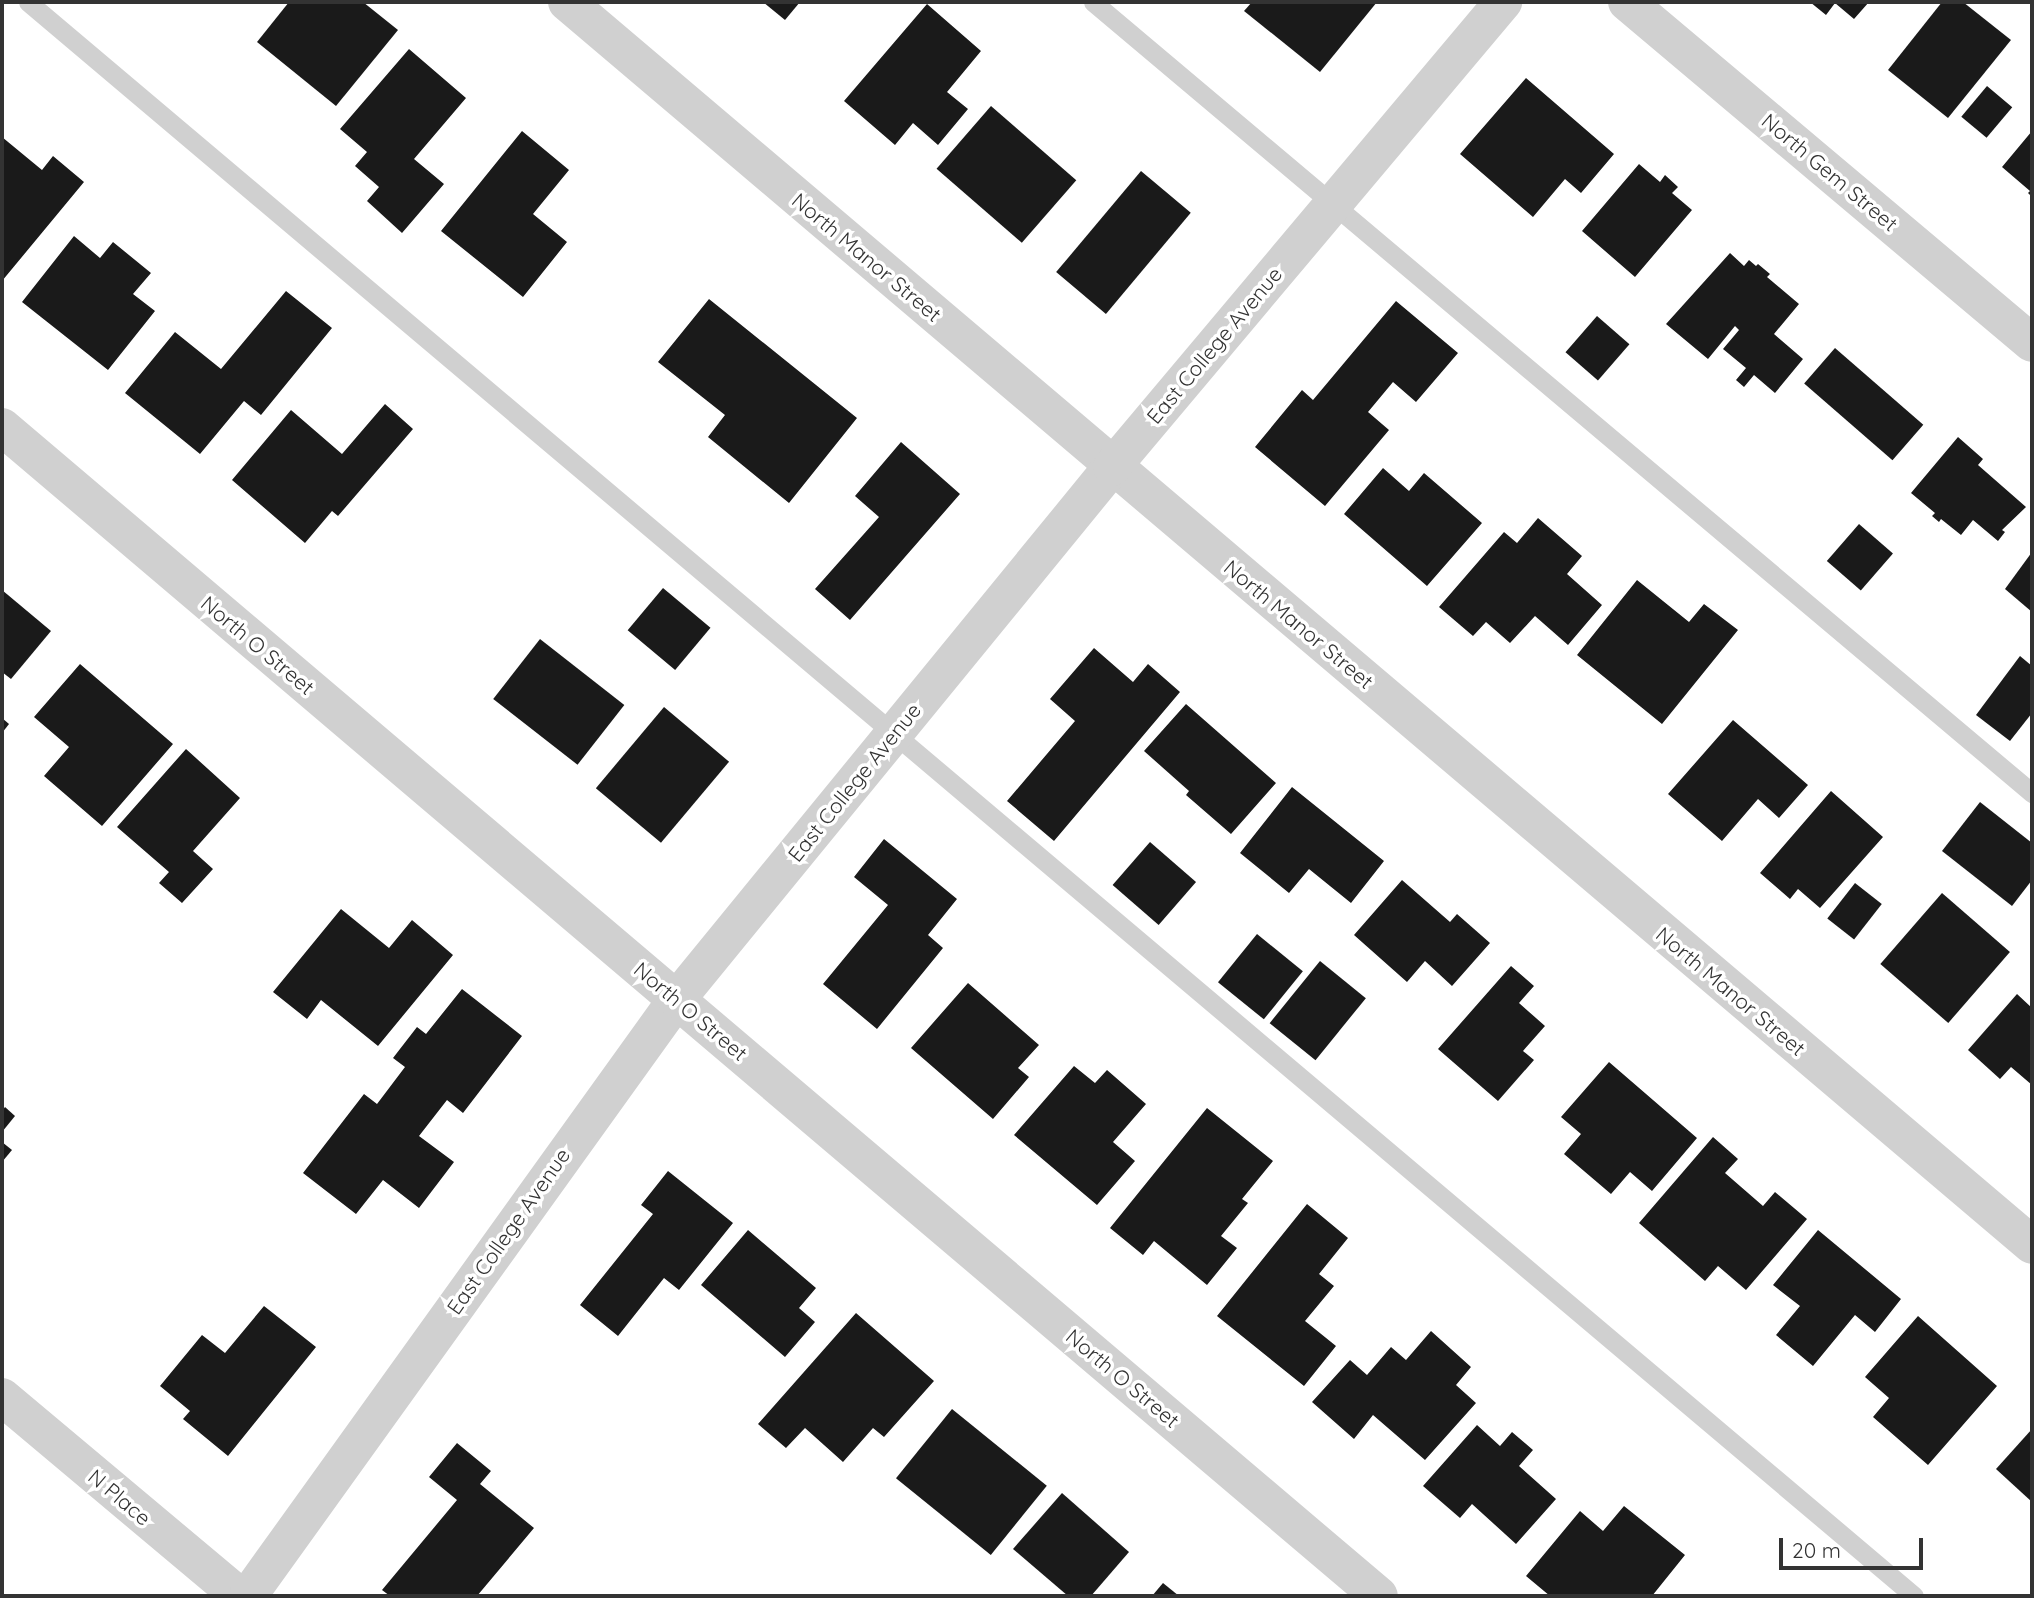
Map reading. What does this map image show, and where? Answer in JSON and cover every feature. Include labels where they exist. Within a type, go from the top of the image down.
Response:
[{"type":"street","name":"North Manor Street","points":[[567,2],[2032,1245]]},
{"type":"street","name":"East College Avenue","points":[[248,1596],[677,999],[1112,467],[1503,2]]},
{"type":"street","name":"North Gem Street","points":[[1627,2],[2032,343]]},
{"type":"street","name":"North O Street","points":[[2,427],[1379,1596]]},
{"type":"street","name":"N Place","points":[[2,1397],[239,1596]]},
{"type":"lane","points":[[28,2],[895,732],[1914,1596]]},
{"type":"lane","points":[[1093,2],[2032,793]]},
{"type":"building","points":[[289,2],[363,2],[398,30],[336,106],[257,42]]},
{"type":"building","points":[[763,2],[800,2],[785,20]]},
{"type":"building","points":[[1252,2],[1377,2],[1320,72],[1244,11]]},
{"type":"building","points":[[1810,2],[1869,2],[1854,19],[1835,3],[1826,15]]},
{"type":"building","points":[[1942,2],[1963,2],[2011,40],[1948,118],[1888,70]]},
{"type":"building","points":[[927,4],[981,51],[947,92],[968,109],[938,145],[913,123],[895,145],[844,101]]},
{"type":"building","points":[[409,49],[466,98],[414,159],[444,184],[402,233],[367,201],[379,187],[355,166],[367,152],[340,129]]},
{"type":"building","points":[[1526,78],[1614,154],[1581,193],[1565,179],[1533,217],[1460,154]]},
{"type":"building","points":[[1987,86],[2012,107],[1987,138],[1961,117]]},
{"type":"building","points":[[991,106],[1076,180],[1022,243],[937,169]]},
{"type":"building","points":[[522,131],[569,170],[533,214],[567,242],[523,297],[441,231]]},
{"type":"building","points":[[2032,131],[2032,197],[2028,193],[2030,191],[2002,167]]},
{"type":"building","points":[[2,137],[42,170],[53,156],[84,182],[2,281]]},
{"type":"building","points":[[1639,164],[1660,182],[1665,175],[1678,187],[1672,193],[1692,210],[1635,277],[1582,231]]},
{"type":"building","points":[[1141,171],[1191,213],[1106,314],[1056,272]]},
{"type":"building","points":[[74,236],[100,258],[113,242],[151,273],[133,294],[155,311],[108,370],[22,302]]},
{"type":"building","points":[[1730,253],[1744,266],[1749,260],[1756,266],[1758,264],[1770,274],[1767,277],[1799,304],[1774,334],[1803,359],[1775,393],[1754,375],[1744,387],[1736,380],[1746,368],[1723,349],[1739,330],[1735,326],[1708,359],[1666,324]]},
{"type":"building","points":[[286,291],[332,328],[261,415],[244,401],[200,454],[125,393],[175,332],[221,369]]},
{"type":"building","points":[[709,299],[857,418],[789,503],[708,437],[725,415],[658,362]]},
{"type":"building","points":[[1396,301],[1458,353],[1416,402],[1393,382],[1368,412],[1389,430],[1325,506],[1255,447],[1302,390],[1313,400]]},
{"type":"building","points":[[1597,316],[1629,344],[1598,380],[1566,352]]},
{"type":"building","points":[[1835,348],[1923,425],[1892,460],[1804,383]]},
{"type":"building","points":[[385,404],[413,429],[338,516],[332,511],[305,543],[232,480],[291,410],[342,454]]},
{"type":"building","points":[[1958,437],[1983,459],[1978,465],[2026,507],[2002,530],[2005,532],[1998,541],[1973,520],[1961,535],[1941,519],[1939,522],[1932,516],[1935,513],[1911,493]]},
{"type":"building","points":[[901,442],[960,494],[850,620],[815,589],[879,517],[855,496]]},
{"type":"building","points":[[1383,468],[1409,491],[1424,473],[1482,523],[1427,586],[1344,514]]},
{"type":"building","points":[[1538,518],[1582,556],[1567,574],[1602,605],[1568,645],[1535,616],[1510,643],[1486,622],[1473,636],[1439,607],[1504,532],[1517,543]]},
{"type":"building","points":[[1859,524],[1893,554],[1861,591],[1827,561]]},
{"type":"building","points":[[2032,552],[2032,612],[2005,589]]},
{"type":"building","points":[[1637,580],[1689,622],[1704,604],[1738,630],[1662,724],[1577,655]]},
{"type":"building","points":[[663,588],[710,628],[675,670],[628,630]]},
{"type":"building","points":[[2,590],[51,631],[11,679],[2,672]]},
{"type":"building","points":[[540,639],[624,705],[578,765],[493,699]]},
{"type":"building","points":[[1094,648],[1133,682],[1148,664],[1180,692],[1054,841],[1007,801],[1075,721],[1050,699]]},
{"type":"building","points":[[2020,656],[2032,666],[2032,713],[2010,741],[1976,715]]},
{"type":"building","points":[[80,664],[173,744],[102,826],[44,776],[69,747],[34,717]]},
{"type":"building","points":[[1186,704],[1276,783],[1231,834],[1186,795],[1189,791],[1144,751]]},
{"type":"building","points":[[664,707],[729,762],[661,843],[596,788]]},
{"type":"building","points":[[2,718],[9,724],[2,733]]},
{"type":"building","points":[[1733,720],[1808,785],[1779,818],[1758,799],[1722,841],[1668,794]]},
{"type":"building","points":[[186,749],[240,798],[193,851],[213,869],[182,903],[159,883],[169,872],[117,827]]},
{"type":"building","points":[[1292,787],[1384,861],[1351,903],[1309,869],[1289,893],[1240,853]]},
{"type":"building","points":[[1831,791],[1883,837],[1820,908],[1798,889],[1790,899],[1760,873]]},
{"type":"building","points":[[1980,802],[2032,843],[2032,880],[2012,906],[1942,851]]},
{"type":"building","points":[[884,839],[957,899],[928,935],[943,948],[877,1029],[823,984],[888,905],[854,877]]},
{"type":"building","points":[[1150,842],[1196,882],[1159,925],[1113,885]]},
{"type":"building","points":[[1402,880],[1450,922],[1457,914],[1490,943],[1452,986],[1425,961],[1407,982],[1354,935]]},
{"type":"building","points":[[1855,883],[1882,904],[1854,939],[1827,918]]},
{"type":"building","points":[[1942,893],[2010,952],[1948,1023],[1880,964]]},
{"type":"building","points":[[341,909],[389,948],[412,920],[453,955],[378,1046],[321,1000],[307,1019],[273,992]]},
{"type":"building","points":[[1257,934],[1303,971],[1264,1019],[1218,982]]},
{"type":"building","points":[[1320,961],[1366,998],[1316,1060],[1270,1023]]},
{"type":"building","points":[[1511,966],[1534,986],[1519,1003],[1545,1026],[1523,1051],[1534,1060],[1498,1101],[1438,1049]]},
{"type":"building","points":[[968,983],[1039,1045],[1018,1068],[1029,1077],[993,1119],[911,1048]]},
{"type":"building","points":[[462,989],[522,1036],[463,1113],[447,1100],[419,1136],[454,1162],[419,1208],[383,1180],[356,1214],[303,1173],[364,1094],[377,1104],[405,1067],[393,1058],[417,1027],[426,1034]]},
{"type":"building","points":[[2017,994],[2032,1008],[2032,1085],[2011,1067],[2000,1079],[1968,1050]]},
{"type":"building","points":[[1609,1062],[1697,1138],[1652,1191],[1630,1172],[1611,1194],[1564,1154],[1581,1134],[1561,1117]]},
{"type":"building","points":[[1074,1066],[1095,1083],[1107,1070],[1146,1104],[1113,1142],[1135,1161],[1097,1205],[1014,1135]]},
{"type":"building","points":[[5,1107],[15,1116],[2,1132],[2,1111]]},
{"type":"building","points":[[1207,1108],[1273,1161],[1242,1199],[1248,1203],[1221,1236],[1237,1248],[1207,1285],[1154,1241],[1143,1255],[1110,1228]]},
{"type":"building","points":[[1713,1137],[1738,1159],[1725,1173],[1763,1206],[1775,1192],[1807,1219],[1746,1290],[1718,1266],[1705,1281],[1639,1223]]},
{"type":"building","points":[[2,1142],[12,1150],[2,1162]]},
{"type":"building","points":[[668,1171],[733,1223],[679,1290],[664,1278],[618,1336],[580,1305],[653,1214],[641,1205]]},
{"type":"building","points":[[1307,1204],[1348,1238],[1319,1274],[1334,1286],[1305,1321],[1336,1346],[1304,1386],[1217,1316]]},
{"type":"building","points":[[748,1230],[816,1288],[799,1308],[815,1322],[785,1357],[701,1285]]},
{"type":"building","points":[[1818,1230],[1901,1299],[1875,1332],[1855,1315],[1813,1366],[1776,1335],[1800,1306],[1773,1285]]},
{"type":"building","points":[[264,1306],[316,1347],[228,1456],[183,1419],[190,1411],[160,1386],[202,1335],[225,1353]]},
{"type":"building","points":[[856,1313],[934,1381],[884,1437],[873,1428],[843,1462],[805,1428],[786,1448],[758,1424]]},
{"type":"building","points":[[1918,1316],[1997,1386],[1928,1465],[1873,1417],[1889,1398],[1865,1377]]},
{"type":"building","points":[[1431,1331],[1471,1367],[1456,1385],[1476,1403],[1425,1460],[1373,1415],[1354,1439],[1312,1402],[1350,1360],[1367,1375],[1391,1347],[1406,1360]]},
{"type":"building","points":[[952,1409],[1047,1486],[991,1555],[896,1478]]},
{"type":"building","points":[[1477,1425],[1500,1446],[1512,1432],[1533,1450],[1519,1466],[1556,1499],[1516,1544],[1472,1504],[1460,1518],[1423,1486]]},
{"type":"building","points":[[2032,1429],[2032,1502],[1996,1469]]},
{"type":"building","points":[[457,1443],[491,1471],[480,1484],[534,1528],[477,1596],[390,1596],[382,1590],[457,1500],[429,1477]]},
{"type":"building","points":[[1062,1493],[1129,1552],[1091,1596],[1068,1596],[1013,1549]]},
{"type":"building","points":[[1624,1506],[1685,1555],[1652,1596],[1550,1596],[1526,1576],[1580,1511],[1603,1531]]},
{"type":"building","points":[[1163,1583],[1179,1596],[1152,1596]]}]
